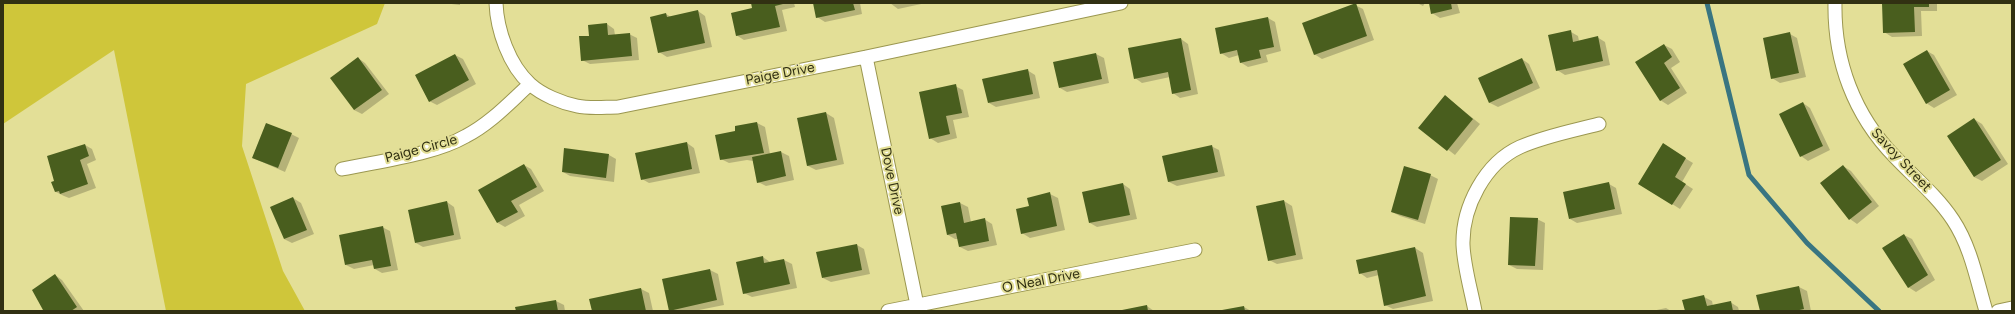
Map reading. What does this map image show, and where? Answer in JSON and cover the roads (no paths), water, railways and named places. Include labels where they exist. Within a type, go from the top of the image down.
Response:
[{"type":"street","name":"Paige Drive","points":[[496,3],[496,16],[504,43],[516,67],[530,84],[556,100],[578,106],[618,107],[866,57],[1121,3]]},
{"type":"street","name":"Savoy Street","points":[[1835,3],[1835,21],[1838,47],[1843,70],[1853,98],[1869,125],[1894,156],[1922,183],[1954,221],[1968,252],[1986,311]]},
{"type":"street","name":"Dove Drive","points":[[866,57],[918,305]]},
{"type":"street","name":"Paige Circle","points":[[342,169],[421,152],[465,137],[497,115],[530,84]]},
{"type":"street","points":[[1475,311],[1463,245],[1465,224],[1470,205],[1477,189],[1504,157],[1518,148],[1544,138],[1599,124]]},
{"type":"street","name":"O Neal Drive","points":[[888,311],[1195,250]]},
{"type":"street","points":[[1998,311],[2012,308]]},
{"type":"waterway","points":[[1707,3],[1749,175],[1807,243],[1879,311]]}]
